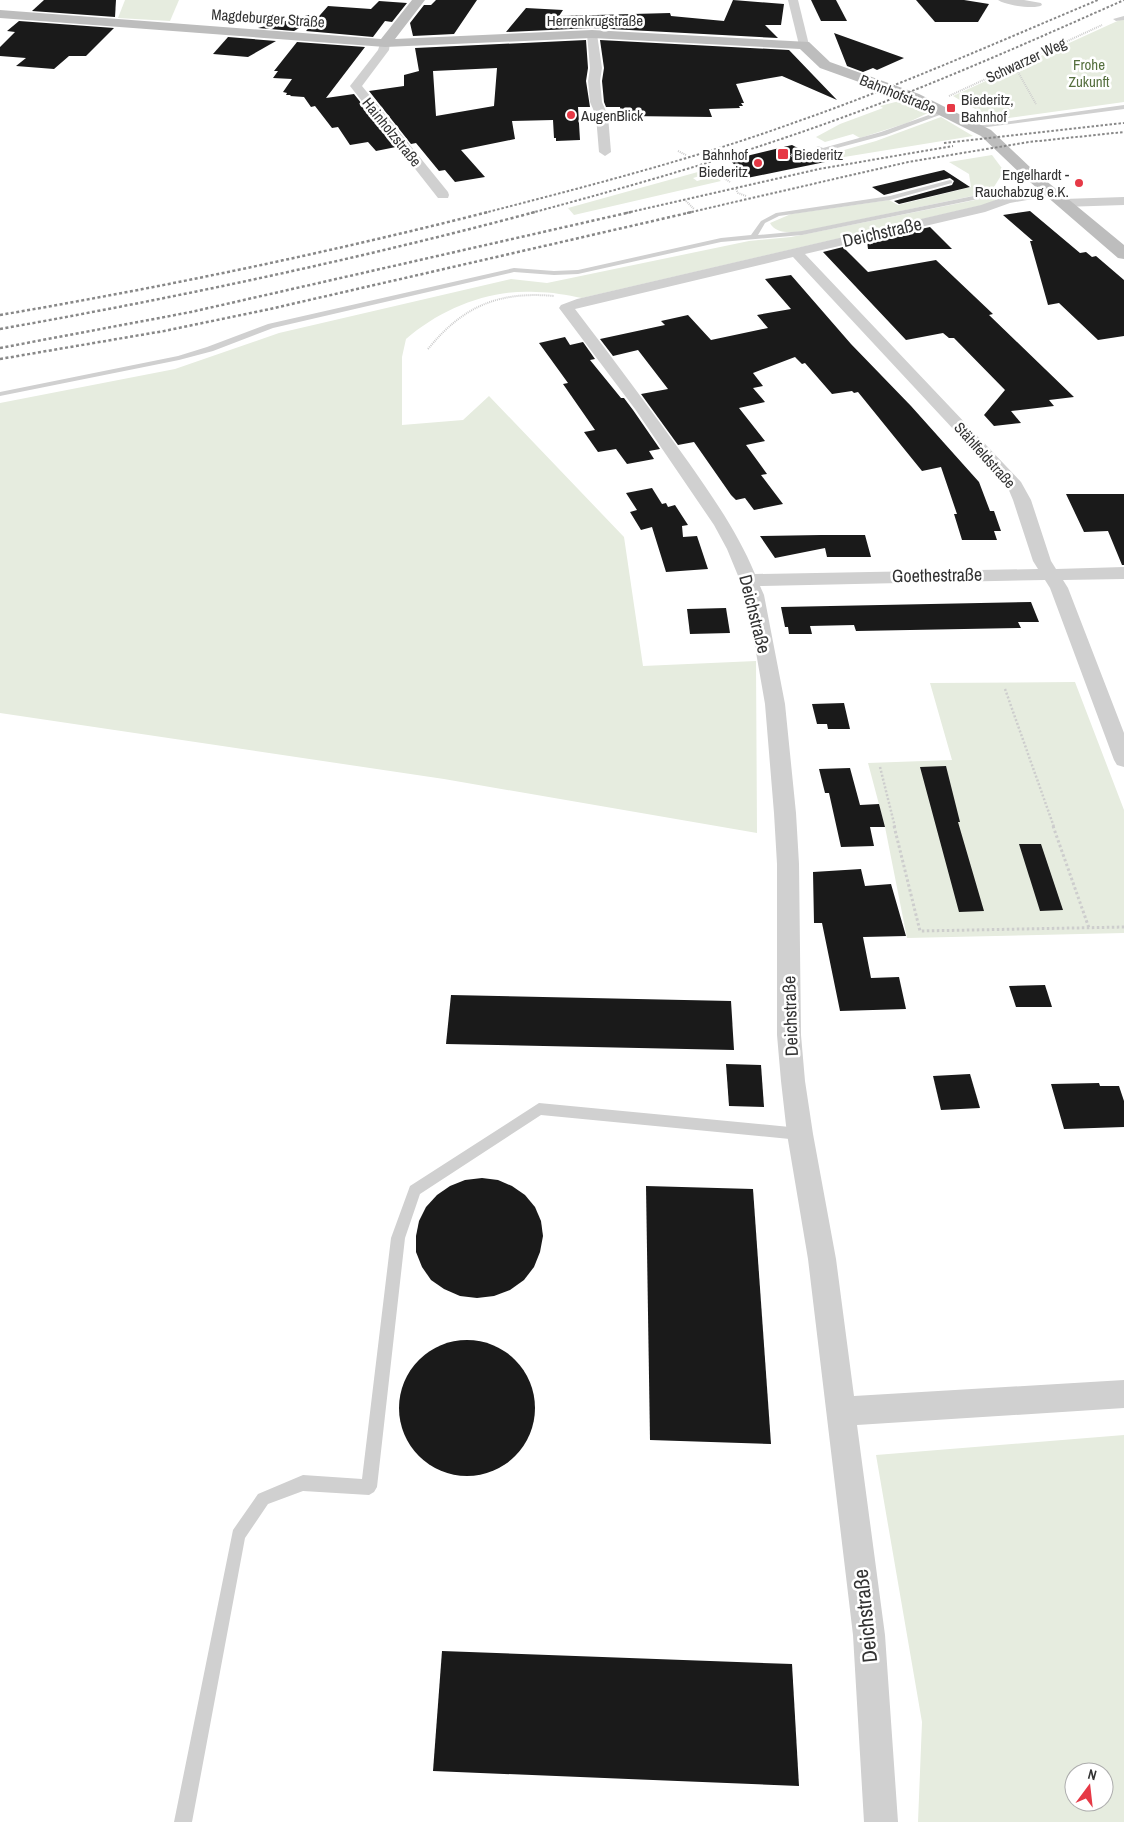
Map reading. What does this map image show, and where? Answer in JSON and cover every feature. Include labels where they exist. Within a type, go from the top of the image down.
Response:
[{"type":"street","points":[[385,43],[419,0]]},
{"type":"street","points":[[793,0],[804,45]]},
{"type":"street","points":[[1004,0],[1037,5]]},
{"type":"street","name":"Magdeburger Straße","points":[[0,14],[385,43]]},
{"type":"street","points":[[592,34],[596,68],[594,81],[597,106],[602,116],[605,152]]},
{"type":"street","name":"Herrenkrugstraße","points":[[385,43],[592,34],[804,45]]},
{"type":"street","name":"Hainholzstraße","points":[[385,43],[383,50],[356,86],[443,195]]},
{"type":"street","name":"Bahnhofstraße","points":[[804,45],[825,65],[896,90],[986,134],[1028,173],[1124,254]]},
{"type":"street","name":"Deichstraße","points":[[881,1822],[869,1635],[822,1259],[800,1134],[793,1081],[789,1034],[788,864],[785,813],[775,704],[755,595],[736,549],[717,517],[641,406],[566,311],[567,306],[577,303],[1026,196],[1050,192]]},
{"type":"street","points":[[1063,203],[1124,201]]},
{"type":"street","name":"Stählfeldstraße","points":[[796,252],[1015,486],[1022,500],[1042,561],[1048,574],[1059,588],[1124,760]]},
{"type":"street","name":"Goethestraße","points":[[749,580],[1124,573]]},
{"type":"street","points":[[841,1411],[1124,1394]]},
{"type":"lane","points":[[1116,18],[1124,18]]},
{"type":"lane","points":[[972,127],[1043,116],[1124,107]]},
{"type":"lane","points":[[818,148],[822,150],[913,125],[943,112]]},
{"type":"lane","points":[[754,236],[756,229],[764,221],[778,214],[890,198],[950,182]]},
{"type":"lane","points":[[0,394],[179,358],[210,349],[271,326],[514,270],[554,274],[578,272],[721,240],[802,232],[988,195],[1008,193],[1026,196]]},
{"type":"lane","points":[[184,1822],[238,1535],[263,1499],[303,1483],[369,1487],[398,1238],[415,1190],[539,1109],[800,1134]]},
{"type":"path","name":"Schwarzer Weg","points":[[928,104],[1116,18]]},
{"type":"path","points":[[1018,72],[1043,116]]},
{"type":"path","points":[[679,152],[686,156]]},
{"type":"path","points":[[786,160],[792,155]]},
{"type":"path","points":[[706,166],[730,182]]},
{"type":"path","points":[[712,175],[717,174]]},
{"type":"path","points":[[736,189],[738,193],[746,196]]},
{"type":"path","points":[[686,201],[694,209]]},
{"type":"path","points":[[428,350],[447,326],[475,308],[506,297],[546,295],[577,303]]},
{"type":"path","points":[[1006,689],[1089,928]]},
{"type":"path","points":[[880,768],[920,931],[1124,927]]},
{"type":"green space","points":[[125,0],[179,0],[170,21],[118,18]]},
{"type":"green space","name":"Frohe Zukunft","points":[[1124,18],[1124,102],[994,120],[953,96]]},
{"type":"green space","points":[[903,100],[930,112],[907,123],[860,138],[853,134],[825,142],[816,137],[840,124],[883,108],[880,106]]},
{"type":"green space","points":[[941,117],[973,136],[838,158],[830,154],[876,141]]},
{"type":"green space","points":[[992,155],[1004,171],[992,190],[982,194],[805,231],[781,231],[770,223],[791,214],[889,200],[898,205],[971,187],[969,174],[949,162]]},
{"type":"green space","points":[[705,170],[710,173],[693,178],[697,181],[714,176],[721,181],[574,215],[568,208]]},
{"type":"green space","points":[[1000,195],[1003,197],[987,204],[582,298],[547,293],[518,292],[483,298],[450,310],[406,339],[402,357],[402,425],[463,420],[489,396],[624,537],[643,666],[756,661],[757,833],[444,779],[0,713],[0,403],[175,369],[279,333],[511,279],[547,283],[749,241],[791,237]]},
{"type":"green space","points":[[1075,682],[1124,810],[1124,933],[907,938],[885,827],[868,763],[952,760],[930,683]]},
{"type":"green space","points":[[1124,1435],[1124,1822],[918,1822],[922,1722],[876,1455]]},
{"type":"building","points":[[44,0],[116,0],[115,17],[32,11]]},
{"type":"building","points":[[436,0],[477,0],[454,34],[413,36],[410,23],[424,5],[431,5]]},
{"type":"building","points":[[733,0],[784,4],[781,25],[765,25],[778,38],[592,28],[506,32],[526,8],[563,10],[559,16],[670,13],[671,16],[724,21]]},
{"type":"building","points":[[811,0],[836,0],[847,21],[821,21]]},
{"type":"building","points":[[916,0],[964,0],[989,4],[978,22],[935,22]]},
{"type":"building","points":[[379,1],[407,3],[392,22],[385,21],[373,37],[306,31],[328,6],[371,9]]},
{"type":"building","points":[[309,15],[311,21],[294,31],[258,28]]},
{"type":"building","points":[[19,21],[114,28],[86,56],[69,56],[54,69],[16,66],[26,58],[0,56],[0,47],[15,32],[7,31]]},
{"type":"building","points":[[834,33],[904,58],[877,70],[873,68],[863,72],[847,66]]},
{"type":"building","points":[[228,37],[276,41],[248,57],[213,54]]},
{"type":"building","points":[[586,40],[588,68],[586,81],[590,107],[578,107],[580,140],[556,141],[556,138],[554,138],[553,120],[512,121],[515,139],[461,150],[485,177],[455,182],[445,170],[439,171],[416,143],[411,144],[369,91],[404,86],[404,75],[419,71],[415,48]],"holes":[[[497,68],[494,106],[436,116],[433,71]]]},
{"type":"building","points":[[600,40],[789,50],[837,100],[782,76],[736,84],[744,103],[741,103],[743,106],[739,106],[740,108],[709,109],[712,117],[621,115],[620,107],[606,107],[604,102],[602,81],[604,68]]},
{"type":"building","points":[[297,42],[365,47],[326,98],[354,94],[396,147],[376,151],[368,142],[350,145],[338,127],[332,128],[315,106],[311,107],[304,97],[290,96],[283,92],[292,79],[273,78],[278,71],[274,71]]},
{"type":"building","points":[[792,145],[825,162],[747,178],[730,160]]},
{"type":"building","points":[[944,170],[970,187],[899,204],[894,201],[952,185],[954,181],[950,178],[884,195],[872,187]]},
{"type":"building","points":[[1030,211],[1080,253],[1086,252],[1092,257],[1096,256],[1124,280],[1124,336],[1098,340],[1059,303],[1048,305],[1030,241],[1033,241],[1003,215]]},
{"type":"building","points":[[930,227],[952,249],[868,249],[867,241]]},
{"type":"building","points":[[843,247],[868,272],[936,260],[993,314],[989,315],[1074,397],[1049,400],[1054,406],[1011,411],[1021,423],[994,426],[984,415],[1005,390],[954,338],[949,338],[943,333],[906,340],[823,252]]},
{"type":"building","points":[[791,275],[851,344],[911,406],[979,482],[990,511],[994,511],[1001,531],[994,531],[997,540],[962,540],[954,514],[957,514],[941,467],[922,471],[858,392],[832,394],[805,363],[802,364],[795,357],[753,373],[763,386],[753,388],[765,402],[739,408],[765,441],[746,445],[767,474],[761,475],[783,504],[754,510],[745,498],[736,500],[731,495],[694,442],[678,445],[641,394],[668,389],[638,350],[613,356],[600,339],[665,325],[661,321],[688,315],[711,340],[768,328],[757,315],[791,309],[765,279]]},
{"type":"building","points":[[565,337],[570,345],[583,342],[595,359],[590,360],[633,410],[660,449],[649,451],[654,459],[627,464],[616,449],[598,452],[584,432],[595,430],[563,384],[568,383],[539,343]]},
{"type":"building","points":[[652,488],[662,504],[666,503],[668,507],[675,505],[688,525],[682,526],[683,537],[697,536],[708,569],[666,572],[652,527],[641,530],[630,512],[637,510],[626,493]]},
{"type":"building","points":[[1066,494],[1124,494],[1124,565],[1122,565],[1108,531],[1084,532]]},
{"type":"building","points":[[865,535],[871,557],[827,557],[825,548],[775,558],[760,536]]},
{"type":"building","points":[[1031,602],[1039,622],[1018,622],[1021,628],[856,631],[854,625],[810,626],[812,634],[789,634],[788,627],[785,627],[781,607]]},
{"type":"building","points":[[726,608],[730,633],[690,634],[687,609]]},
{"type":"building","points":[[844,703],[850,729],[828,729],[827,724],[817,724],[812,704]]},
{"type":"building","points":[[946,766],[960,822],[958,822],[984,911],[959,912],[920,767]]},
{"type":"building","points":[[850,768],[860,805],[879,804],[885,827],[870,827],[874,846],[841,847],[829,793],[825,793],[819,769]]},
{"type":"building","points":[[1019,844],[1041,844],[1063,910],[1040,911]]},
{"type":"building","points":[[861,869],[865,886],[891,884],[906,936],[863,937],[871,978],[899,977],[906,1009],[840,1011],[822,923],[814,923],[813,872]]},
{"type":"building","points":[[1045,985],[1052,1007],[1016,1007],[1009,986]]},
{"type":"building","points":[[451,995],[731,1001],[734,1050],[446,1044]]},
{"type":"building","points":[[726,1064],[761,1065],[764,1107],[729,1106]]},
{"type":"building","points":[[970,1074],[980,1108],[941,1110],[933,1076]]},
{"type":"building","points":[[1099,1083],[1100,1086],[1119,1086],[1124,1101],[1124,1127],[1064,1129],[1051,1084]]},
{"type":"building","points":[[482,1178],[498,1180],[512,1186],[525,1195],[535,1207],[541,1221],[543,1236],[540,1252],[534,1267],[524,1280],[510,1290],[494,1296],[477,1298],[460,1296],[444,1289],[431,1280],[422,1267],[416,1252],[416,1236],[419,1221],[426,1207],[437,1195],[450,1186],[465,1180]]},
{"type":"building","points":[[646,1186],[753,1189],[771,1444],[650,1440]]},
{"type":"building","points":[[467,1340],[493,1346],[515,1360],[529,1382],[535,1408],[529,1434],[515,1456],[493,1470],[467,1476],[441,1470],[419,1456],[405,1434],[399,1408],[405,1382],[419,1360],[441,1346]]},
{"type":"building","points":[[442,1651],[792,1664],[799,1786],[433,1771]]},
{"type":"railway","points":[[486,212],[641,171],[758,135],[910,79],[1098,0]]},
{"type":"railway","points":[[531,213],[693,167],[812,128],[955,74],[1124,0]]},
{"type":"railway","points":[[944,143],[1124,123]]},
{"type":"railway","points":[[687,213],[908,162],[1029,142],[1124,132]]},
{"type":"railway","points":[[626,213],[819,169],[953,146]]},
{"type":"railway","points":[[0,315],[123,293],[245,268],[486,212]]},
{"type":"railway","points":[[0,329],[135,304],[269,276],[402,246],[535,212]]},
{"type":"railway","points":[[0,348],[191,312],[631,212]]},
{"type":"railway","points":[[0,359],[164,331],[270,309],[692,212]]},
{"type":"place","name":"Biederitz, Bahnhof","points":[[951,108]]},
{"type":"place","name":"AugenBlick","points":[[571,115]]},
{"type":"place","name":"Biederitz","points":[[783,154]]},
{"type":"place","name":"Bahnhof Biederitz","points":[[758,163]]},
{"type":"place","name":"Engelhardt - Rauchabzug e.K.","points":[[1079,183]]}]
